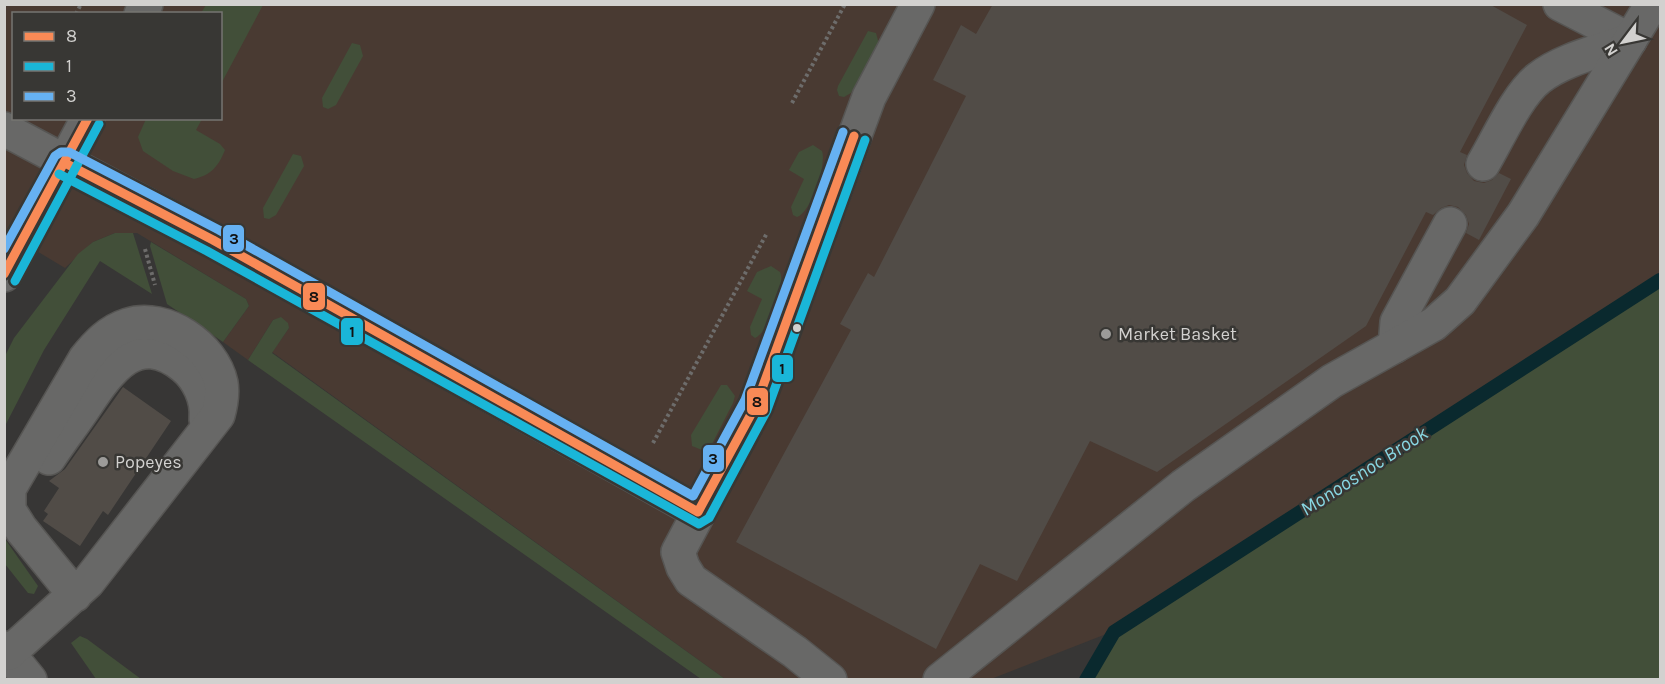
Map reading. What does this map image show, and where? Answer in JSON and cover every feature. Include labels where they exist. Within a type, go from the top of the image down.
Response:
[{"type":"lane","points":[[830,680],[803,658],[692,580],[683,567],[678,552],[756,405],[869,97],[918,4]]},
{"type":"lane","points":[[1560,4],[1630,40]]},
{"type":"lane","points":[[940,680],[1183,486],[1332,381],[1434,324],[1451,308],[1488,264],[1523,215],[1652,4]]},
{"type":"lane","points":[[1483,164],[1527,90],[1537,79],[1550,70],[1630,40]]},
{"type":"lane","points":[[4,275],[87,120]]},
{"type":"lane","points":[[4,129],[213,240],[698,512]]},
{"type":"lane","points":[[1395,346],[1397,322],[1450,224]]},
{"type":"lane","points":[[30,680],[7,650],[75,595],[104,563],[195,448],[218,415],[222,398],[221,382],[214,365],[194,344],[167,326],[143,323],[129,325],[99,341],[85,359],[9,489],[9,510],[21,529],[75,595]]},
{"type":"lane","points":[[21,529],[18,512],[24,495],[101,383],[114,367],[132,355],[159,353],[185,367],[194,378],[201,389],[207,412],[206,427],[195,448]]},
{"type":"path","points":[[792,103],[845,4]]},
{"type":"path","points":[[130,196],[167,326]]},
{"type":"path","points":[[635,476],[767,232]]},
{"type":"shaded area","points":[[4,5],[1660,5],[1660,280],[1119,629],[991,679],[725,679],[272,352],[289,328],[281,318],[273,320],[248,360],[223,342],[249,306],[246,299],[137,233],[115,233],[93,242],[65,268],[5,232]]},
{"type":"green space","points":[[206,5],[263,5],[222,82],[222,12],[202,12]]},
{"type":"green space","points":[[868,31],[876,33],[879,44],[851,93],[844,97],[839,96],[838,86]]},
{"type":"green space","points":[[352,43],[360,45],[363,56],[336,105],[328,109],[323,107],[322,98]]},
{"type":"green space","points":[[146,120],[201,120],[196,130],[220,144],[225,150],[213,169],[194,179],[173,171],[143,151],[138,137]]},
{"type":"green space","points":[[813,145],[822,151],[820,177],[808,207],[797,217],[793,215],[791,207],[804,179],[789,170],[799,152]]},
{"type":"green space","points":[[293,154],[301,156],[304,166],[276,215],[269,219],[264,218],[263,208]]},
{"type":"green space","points":[[115,233],[133,233],[152,294],[100,261],[44,350],[5,426],[5,356],[14,338],[78,254],[93,242]]},
{"type":"green space","points":[[151,242],[246,299],[249,306],[223,342],[167,304],[150,246]]},
{"type":"green space","points":[[771,266],[780,272],[781,287],[771,318],[755,338],[751,335],[750,327],[762,299],[747,291],[757,272]]},
{"type":"green space","points":[[1660,280],[1660,679],[1086,679],[1114,632]]},
{"type":"green space","points":[[281,317],[288,323],[289,328],[272,353],[725,679],[701,679],[248,360],[273,320]]},
{"type":"green space","points":[[721,385],[727,385],[735,396],[733,403],[712,444],[702,450],[692,446],[691,435]]},
{"type":"green space","points":[[5,539],[38,586],[34,594],[28,593],[5,564]]},
{"type":"green space","points":[[80,636],[141,679],[96,679],[71,643]]},
{"type":"building","name":"Market Basket","points":[[993,4],[1489,4],[1527,25],[1460,152],[1467,155],[1464,165],[1474,181],[1484,183],[1492,180],[1499,173],[1511,179],[1479,240],[1466,233],[1469,224],[1466,215],[1458,207],[1449,205],[1433,215],[1426,212],[1366,326],[1157,472],[1090,441],[1017,581],[980,564],[936,649],[736,542],[851,330],[840,324],[868,273],[874,277],[966,96],[933,80],[961,25],[976,34]]},
{"type":"building","name":"Popeyes","points":[[123,387],[171,421],[108,515],[103,511],[80,546],[43,521],[48,514],[44,511],[59,488],[49,481],[65,469]]},
{"type":"waterway","name":"Monoosnoc Brook","points":[[1086,680],[1114,632],[1660,280]]},
{"type":"transit line","name":"8","points":[[4,274],[87,120]]},
{"type":"transit line","name":"1","points":[[15,281],[99,124]]},
{"type":"transit line","name":"3","points":[[4,249],[55,156],[61,152],[69,152],[219,230],[693,496],[745,400],[843,132]]},
{"type":"transit line","name":"8","points":[[65,163],[213,240],[698,512],[756,405],[854,136]]},
{"type":"transit line","name":"1","points":[[59,174],[207,251],[699,524],[709,518],[767,410],[865,140]]},
{"type":"place","name":"Market Basket","points":[[1106,334]]},
{"type":"place","name":"Popeyes","points":[[103,462]]}]
